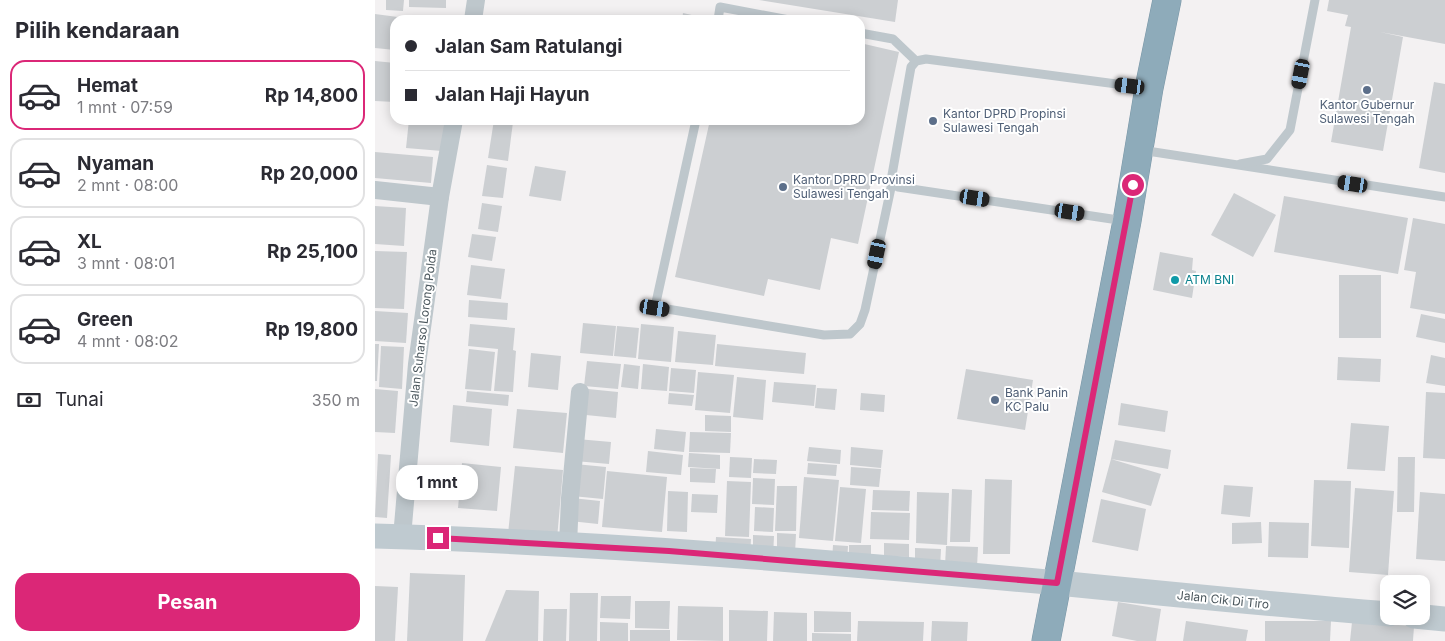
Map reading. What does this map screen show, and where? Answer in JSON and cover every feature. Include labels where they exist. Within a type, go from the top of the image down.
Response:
[{"type":"highway","points":[[1046,641],[1127,221],[1149,88],[1167,0]]},
{"type":"street","points":[[474,15],[476,0]]},
{"type":"street","name":"Jalan Suharso Lorong Polda","points":[[401,537],[417,364],[439,197],[453,125]]},
{"type":"street","points":[[375,190],[439,197]]},
{"type":"street","points":[[568,545],[570,498],[580,392]]},
{"type":"street","name":"Jalan Cik Di Tiro","points":[[375,536],[679,551],[1057,583],[1380,613]]},
{"type":"street","points":[[1430,618],[1445,619]]},
{"type":"lane","points":[[1232,166],[1267,159],[1290,130],[1315,0]]},
{"type":"lane","points":[[718,15],[720,7],[762,15]]},
{"type":"lane","points":[[865,34],[893,39],[917,61]]},
{"type":"lane","points":[[695,125],[655,308],[824,335],[850,334],[861,324],[865,310],[892,183],[911,67],[917,61],[926,60],[1149,88]]},
{"type":"lane","points":[[1139,150],[1232,166],[1445,197]]},
{"type":"lane","points":[[892,183],[898,187],[1127,221]]},
{"type":"building","points":[[386,0],[404,0],[403,11],[386,10]]},
{"type":"building","points":[[409,0],[446,0],[446,8],[409,7]]},
{"type":"building","points":[[759,0],[898,0],[895,22],[865,17],[865,15],[852,15]]},
{"type":"building","name":"Kantor Gubernur Sulawesi Tengah","points":[[1329,0],[1445,0],[1445,44],[1380,32],[1403,37],[1383,151],[1331,142],[1351,27],[1345,26],[1348,15],[1327,11]]},
{"type":"building","points":[[375,14],[390,16],[390,50],[375,48]]},
{"type":"building","name":"Kantor DPRD Provinsi Sulawesi Tengah","points":[[865,44],[899,52],[858,244],[831,238],[820,290],[768,279],[764,296],[675,277],[709,125],[865,125]]},
{"type":"building","points":[[375,61],[390,62],[390,102],[375,101]]},
{"type":"building","name":"Kantor Gubernur Sulawesi Tengah","points":[[1434,82],[1445,84],[1445,173],[1419,168]]},
{"type":"building","points":[[408,125],[445,125],[442,151],[406,148]]},
{"type":"building","points":[[493,125],[513,125],[508,161],[488,158]]},
{"type":"building","points":[[375,152],[433,157],[431,183],[375,178]]},
{"type":"building","points":[[487,165],[507,168],[503,198],[482,196]]},
{"type":"building","points":[[535,166],[566,171],[561,201],[529,196]]},
{"type":"building","points":[[1234,193],[1276,215],[1253,257],[1211,235]]},
{"type":"building","points":[[1284,196],[1408,218],[1398,274],[1274,252]]},
{"type":"building","points":[[482,203],[502,206],[498,232],[478,229]]},
{"type":"building","points":[[375,206],[406,208],[404,246],[375,244]]},
{"type":"building","points":[[1413,218],[1445,224],[1445,314],[1410,308],[1416,272],[1404,270]]},
{"type":"building","points":[[472,234],[496,237],[492,261],[468,257]]},
{"type":"building","points":[[375,251],[407,252],[404,309],[375,308]]},
{"type":"building","name":"ATM BNI","points":[[1160,252],[1193,258],[1192,270],[1196,271],[1192,298],[1153,290]]},
{"type":"building","points":[[471,265],[505,269],[501,299],[467,295]]},
{"type":"building","points":[[1339,275],[1381,275],[1381,338],[1339,338]]},
{"type":"building","points":[[469,300],[508,303],[507,320],[468,317]]},
{"type":"building","points":[[375,311],[408,313],[406,343],[375,341]]},
{"type":"building","points":[[1421,314],[1445,319],[1445,343],[1416,337]]},
{"type":"building","points":[[583,323],[616,326],[613,356],[580,353]]},
{"type":"building","points":[[470,324],[515,328],[513,350],[516,351],[513,392],[494,391],[498,349],[468,346]]},
{"type":"building","points":[[641,324],[674,327],[671,362],[638,359]]},
{"type":"building","points":[[617,326],[639,328],[636,358],[614,356]]},
{"type":"building","points":[[678,331],[716,335],[713,365],[675,362]]},
{"type":"building","points":[[375,344],[379,344],[377,381],[375,381]]},
{"type":"building","points":[[717,344],[806,353],[804,374],[715,366]]},
{"type":"building","points":[[381,346],[404,347],[402,389],[379,387]]},
{"type":"building","points":[[469,349],[495,352],[491,391],[465,389]]},
{"type":"building","points":[[531,353],[561,356],[558,390],[528,387]]},
{"type":"building","points":[[1431,355],[1445,358],[1445,386],[1426,383]]},
{"type":"building","points":[[1338,357],[1381,359],[1380,382],[1337,380]]},
{"type":"building","points":[[587,361],[621,364],[618,389],[584,386]]},
{"type":"building","points":[[624,364],[640,366],[638,389],[621,387]]},
{"type":"building","points":[[643,364],[669,367],[667,391],[641,389]]},
{"type":"building","points":[[671,368],[696,370],[694,393],[669,391]]},
{"type":"building","name":"Bank Panin KC Palu","points":[[966,369],[1033,380],[1025,430],[957,419]]},
{"type":"building","points":[[698,372],[734,375],[730,413],[695,410]]},
{"type":"building","points":[[737,377],[766,380],[763,420],[733,417]]},
{"type":"building","points":[[774,382],[816,385],[814,406],[772,402]]},
{"type":"building","points":[[817,388],[837,389],[835,410],[815,408]]},
{"type":"building","points":[[375,389],[398,391],[395,433],[375,432]]},
{"type":"building","points":[[588,389],[618,392],[616,418],[586,415]]},
{"type":"building","points":[[467,391],[509,395],[508,406],[466,402]]},
{"type":"building","points":[[1426,392],[1445,393],[1445,459],[1423,458]]},
{"type":"building","points":[[669,393],[694,395],[692,406],[668,404]]},
{"type":"building","points":[[861,393],[885,395],[884,412],[860,410]]},
{"type":"building","points":[[1121,403],[1168,411],[1165,432],[1118,425]]},
{"type":"building","points":[[453,405],[492,409],[489,446],[450,442]]},
{"type":"building","points":[[517,409],[567,413],[563,453],[513,448]]},
{"type":"building","points":[[705,415],[731,416],[731,432],[705,431]]},
{"type":"building","points":[[1351,423],[1389,426],[1385,471],[1347,469]]},
{"type":"building","points":[[656,429],[686,432],[684,452],[654,449]]},
{"type":"building","points":[[690,432],[731,433],[730,453],[689,452]]},
{"type":"building","points":[[577,439],[611,442],[609,464],[575,461]]},
{"type":"building","points":[[1115,440],[1171,450],[1168,469],[1111,459]]},
{"type":"building","points":[[809,447],[841,450],[840,464],[807,461]]},
{"type":"building","points":[[851,447],[883,450],[881,468],[850,465]]},
{"type":"building","points":[[648,451],[683,455],[681,475],[646,472]]},
{"type":"building","points":[[689,453],[720,455],[720,469],[688,467]]},
{"type":"building","points":[[378,454],[391,455],[387,518],[375,517]]},
{"type":"building","points":[[730,457],[752,458],[751,478],[729,477]]},
{"type":"building","points":[[1398,457],[1415,457],[1414,512],[1397,512]]},
{"type":"building","points":[[754,459],[777,460],[776,474],[753,473]]},
{"type":"building","points":[[1111,459],[1161,474],[1151,506],[1102,492]]},
{"type":"building","points":[[462,463],[501,467],[497,511],[458,508]]},
{"type":"building","points":[[808,463],[837,465],[836,476],[807,474]]},
{"type":"building","points":[[575,464],[606,467],[603,499],[572,496]]},
{"type":"building","points":[[515,466],[563,470],[557,539],[508,534]]},
{"type":"building","points":[[851,467],[881,469],[879,487],[850,485]]},
{"type":"building","points":[[690,468],[716,469],[715,483],[690,482]]},
{"type":"building","points":[[607,471],[667,477],[662,532],[602,527]]},
{"type":"building","points":[[804,477],[839,480],[833,541],[799,538]]},
{"type":"building","points":[[753,478],[775,479],[774,505],[752,504]]},
{"type":"building","points":[[985,479],[1012,480],[1010,554],[983,554]]},
{"type":"building","points":[[1314,480],[1351,481],[1349,548],[1311,546]]},
{"type":"building","points":[[727,481],[751,482],[749,537],[725,536]]},
{"type":"building","points":[[1224,485],[1253,487],[1250,517],[1221,514]]},
{"type":"building","points":[[777,486],[797,486],[796,531],[775,531]]},
{"type":"building","points":[[840,487],[866,489],[861,543],[835,541]]},
{"type":"building","points":[[1355,488],[1394,491],[1388,575],[1349,572]]},
{"type":"building","points":[[952,489],[972,490],[970,542],[950,542]]},
{"type":"building","points":[[873,490],[910,491],[909,511],[872,510]]},
{"type":"building","points":[[668,491],[688,492],[687,532],[667,531]]},
{"type":"building","points":[[917,492],[949,493],[947,545],[916,543]]},
{"type":"building","points":[[1420,492],[1445,494],[1445,561],[1416,559]]},
{"type":"building","points":[[692,494],[718,495],[717,513],[691,512]]},
{"type":"building","points":[[572,498],[600,501],[598,524],[570,521]]},
{"type":"building","points":[[1101,499],[1146,509],[1138,551],[1092,542]]},
{"type":"building","points":[[755,507],[774,508],[773,532],[754,531]]},
{"type":"building","points":[[871,512],[910,513],[909,540],[870,539]]},
{"type":"building","points":[[1261,522],[1262,543],[1232,544],[1232,523]]},
{"type":"building","points":[[1269,522],[1309,523],[1308,558],[1268,557]]},
{"type":"building","points":[[777,533],[796,534],[795,553],[777,552]]},
{"type":"building","points":[[753,535],[774,536],[773,556],[753,555]]},
{"type":"building","points":[[716,537],[751,539],[750,557],[715,555]]},
{"type":"building","points":[[884,543],[909,544],[909,557],[884,556]]},
{"type":"building","points":[[833,545],[848,546],[847,563],[832,562]]},
{"type":"building","points":[[849,545],[871,545],[871,565],[849,564]]},
{"type":"building","points":[[946,546],[978,547],[977,567],[945,566]]},
{"type":"building","points":[[915,548],[941,549],[940,568],[915,568]]},
{"type":"building","points":[[410,573],[465,575],[463,641],[407,641]]},
{"type":"building","points":[[375,586],[398,587],[395,641],[375,641]]},
{"type":"building","points":[[506,590],[539,591],[538,641],[485,641]]},
{"type":"building","points":[[570,593],[598,593],[597,641],[569,641]]},
{"type":"building","points":[[601,596],[631,596],[630,619],[600,618]]},
{"type":"building","points":[[635,601],[670,601],[669,629],[635,628]]},
{"type":"building","points":[[1118,602],[1161,609],[1156,641],[1137,641],[1112,636]]},
{"type":"building","points":[[678,606],[723,607],[723,641],[677,640]]},
{"type":"building","points":[[544,609],[567,609],[566,641],[543,641]]},
{"type":"building","points":[[729,610],[768,611],[767,641],[729,641]]},
{"type":"building","points":[[814,611],[851,612],[851,632],[814,632]]},
{"type":"building","points":[[774,612],[807,613],[807,641],[773,641]]},
{"type":"building","points":[[858,621],[924,622],[923,641],[857,641]]},
{"type":"building","points":[[932,621],[968,622],[967,641],[931,641]]},
{"type":"building","points":[[1186,621],[1248,630],[1246,641],[1183,641]]},
{"type":"building","points":[[1265,621],[1331,621],[1330,641],[1265,641]]},
{"type":"building","points":[[600,622],[628,623],[628,641],[600,641]]},
{"type":"building","points":[[1352,622],[1414,626],[1413,641],[1350,641]]},
{"type":"building","points":[[630,630],[670,630],[670,641],[630,641]]},
{"type":"building","points":[[812,633],[851,634],[851,641],[812,641]]},
{"type":"place","name":"Kantor Gubernur Sulawesi Tengah","points":[[1367,90]]},
{"type":"place","name":"Kantor DPRD Propinsi Sulawesi Tengah","points":[[933,121]]},
{"type":"place","name":"Kantor DPRD Provinsi Sulawesi Tengah","points":[[783,187]]},
{"type":"place","name":"ATM BNI","points":[[1175,280]]},
{"type":"place","name":"Bank Panin KC Palu","points":[[995,400]]},
{"type":"route","points":[[438,538],[669,551],[1057,583],[1133,185]]}]
